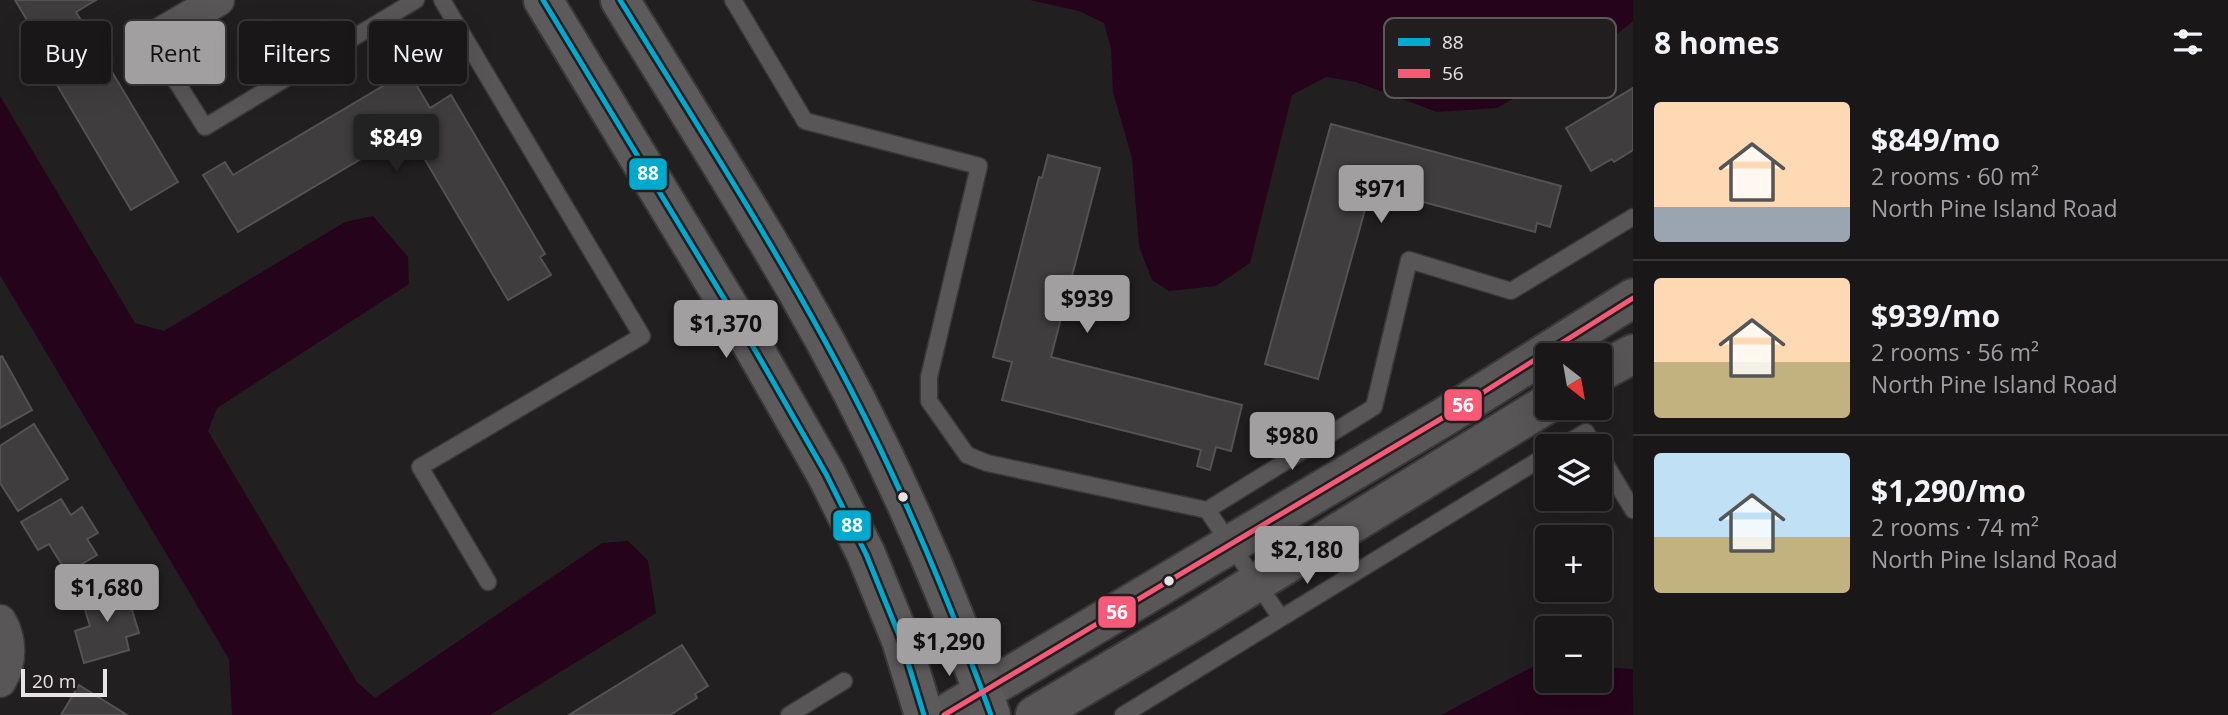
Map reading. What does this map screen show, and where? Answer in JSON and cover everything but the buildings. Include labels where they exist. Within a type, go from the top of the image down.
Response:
[{"type":"main road","points":[[542,0],[751,343],[826,474],[866,554],[901,640],[923,715]]},
{"type":"main road","points":[[620,0],[795,287],[860,408],[947,597],[987,704]]},
{"type":"street","points":[[182,21],[218,0]]},
{"type":"street","points":[[944,715],[987,704],[1232,544],[1444,417],[1633,298]]},
{"type":"street","points":[[1612,365],[1633,354]]},
{"type":"street","points":[[1035,715],[1535,411]]},
{"type":"street","points":[[0,621],[7,632],[4,674]]},
{"type":"lane","points":[[178,84],[205,127],[416,0]]},
{"type":"lane","points":[[442,0],[642,336],[420,467],[488,582]]},
{"type":"lane","points":[[733,0],[805,121],[979,166],[929,377],[929,401],[967,455],[987,463],[1207,510],[1280,618]]},
{"type":"lane","points":[[1207,510],[1374,407],[1409,260],[1511,290],[1633,217]]},
{"type":"lane","points":[[1123,715],[1535,462]]},
{"type":"lane","points":[[1612,475],[1633,510]]},
{"type":"lane","points":[[789,715],[844,681]]},
{"type":"shaded area","points":[[1030,0],[1633,0],[1633,21],[1616,35],[1616,18],[1384,18],[1384,92],[1356,82],[1326,77],[1292,95],[1250,263],[1216,286],[1169,291],[1152,280],[1139,246],[1132,158],[1113,92],[1111,48],[1104,23],[1079,11]]},
{"type":"shaded area","points":[[0,96],[135,323],[164,331],[345,222],[373,216],[408,257],[409,284],[217,408],[208,431],[357,682],[375,698],[602,543],[628,541],[648,561],[656,613],[490,715],[232,715],[229,659],[0,275]]},
{"type":"shaded area","points":[[1399,98],[1514,98],[1497,108],[1437,112]]},
{"type":"shaded area","points":[[1535,666],[1535,693],[1612,693],[1612,668],[1633,669],[1633,715],[1441,715]]},
{"type":"transit line","name":"88","points":[[543,0],[751,343],[826,474],[866,554],[901,640],[924,715]]},
{"type":"transit line","name":"88","points":[[620,0],[768,241],[850,388],[926,549],[991,715]]},
{"type":"transit line","name":"56","points":[[944,715],[1444,417],[1633,298]]}]
